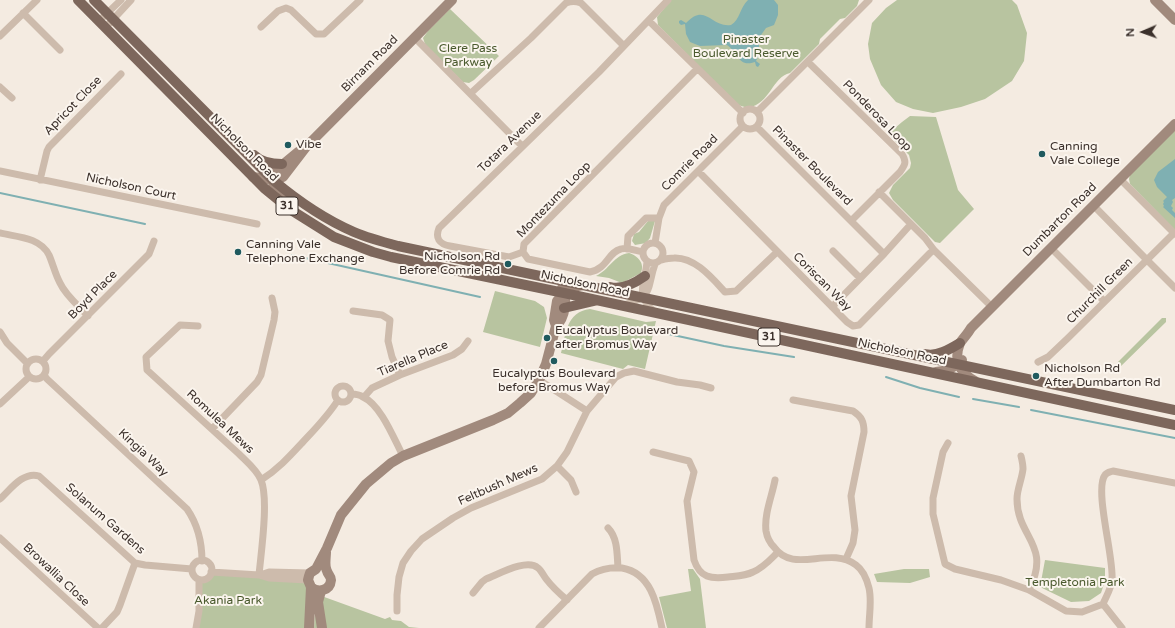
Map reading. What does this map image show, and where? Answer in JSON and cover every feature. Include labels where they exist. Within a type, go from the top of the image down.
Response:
[{"type":"main road","points":[[71,0],[88,19],[102,24]]},
{"type":"main road","name":"Nicholson Road","points":[[78,0],[253,177],[291,210],[320,229],[345,242],[391,258],[598,300],[1175,425]]},
{"type":"main road","name":"Nicholson Road","points":[[94,0],[273,180],[311,209],[337,224],[365,236],[398,246],[1175,410]]},
{"type":"main road","points":[[187,93],[195,96],[259,160],[272,164],[282,164]]},
{"type":"main road","points":[[585,285],[600,285],[613,288],[635,283],[645,276]]},
{"type":"main road","points":[[564,308],[598,300]]},
{"type":"main road","points":[[867,345],[884,344],[932,355],[951,348],[963,340]]},
{"type":"street","points":[[110,16],[121,0]]},
{"type":"street","points":[[102,24],[131,0]]},
{"type":"street","points":[[261,27],[278,11],[286,8],[291,10],[316,34],[324,34],[360,0]]},
{"type":"street","name":"Birnam Road","points":[[306,147],[275,170],[273,180],[283,177],[306,147],[452,0]]},
{"type":"street","name":"Totara Avenue","points":[[523,252],[509,258],[444,245],[436,234],[439,228],[599,72],[668,0]]},
{"type":"street","points":[[757,112],[869,0]]},
{"type":"street","points":[[1155,0],[1174,16]]},
{"type":"street","points":[[0,36],[35,1]]},
{"type":"street","points":[[471,93],[531,38],[566,3],[574,1],[581,3],[624,46]]},
{"type":"street","points":[[23,13],[60,50]]},
{"type":"street","points":[[649,21],[743,113]]},
{"type":"street","points":[[414,38],[471,93],[522,146]]},
{"type":"street","name":"Ponderosa Loop","points":[[808,62],[902,154],[906,160],[905,165],[900,172],[851,221]]},
{"type":"street","name":"Montezuma Loop","points":[[627,249],[620,249],[614,252],[600,269],[590,272],[528,259],[523,252],[524,244],[698,69]]},
{"type":"street","name":"Apricot Close","points":[[40,180],[46,151],[49,147],[121,74]]},
{"type":"street","points":[[0,87],[12,98]]},
{"type":"street","points":[[751,109],[757,112],[760,118],[757,127],[750,129],[743,126],[740,118],[743,113],[751,109]]},
{"type":"street","name":"Dumbarton Road","points":[[958,365],[963,360],[966,344],[963,340],[971,328],[1175,124]]},
{"type":"street","name":"Comrie Road","points":[[655,243],[659,218],[664,205],[743,126]]},
{"type":"street","name":"Pinaster Boulevard","points":[[757,127],[884,254]]},
{"type":"street","name":"Nicholson Court","points":[[0,171],[258,224]]},
{"type":"street","name":"Coriscan Way","points":[[698,171],[777,252],[853,326],[859,325],[930,252],[934,250]]},
{"type":"street","points":[[253,177],[273,180],[274,191],[311,218],[320,229]]},
{"type":"street","points":[[1120,179],[1174,233]]},
{"type":"street","points":[[879,192],[925,238],[934,250],[992,307]]},
{"type":"street","points":[[1093,205],[1175,288]]},
{"type":"street","points":[[643,252],[627,249],[628,236],[646,218],[659,218]]},
{"type":"street","points":[[832,307],[911,224]]},
{"type":"street","points":[[0,233],[30,239],[40,244],[48,253],[60,284],[65,292],[88,316]]},
{"type":"street","name":"Churchill Green","points":[[1038,362],[1048,357],[1174,233]]},
{"type":"street","name":"Boyd Place","points":[[43,361],[149,254],[154,241]]},
{"type":"street","points":[[657,313],[650,308],[643,298],[641,289],[647,262],[643,256],[643,252],[648,244],[655,243],[660,245],[664,251],[674,258]]},
{"type":"street","points":[[1052,248],[1104,301]]},
{"type":"street","points":[[622,306],[643,298],[649,290],[658,262],[664,251]]},
{"type":"street","points":[[833,251],[860,278]]},
{"type":"street","points":[[647,262],[658,262],[674,258],[682,259],[699,266],[726,292],[736,291],[777,252]]},
{"type":"street","points":[[549,278],[559,284],[564,290],[566,302],[561,322],[556,326]]},
{"type":"street","points":[[309,628],[311,577],[327,548],[342,515],[366,484],[391,463],[403,456],[508,413],[520,403],[531,393],[540,380],[546,364],[556,326],[554,320],[557,301],[564,293],[572,288],[585,285]]},
{"type":"street","points":[[212,429],[257,382],[261,375],[274,320],[275,312],[272,298]]},
{"type":"street","points":[[353,310],[382,315],[390,320],[388,341],[392,357],[400,375]]},
{"type":"street","name":"Romulea Mews","points":[[198,326],[180,325],[146,357],[147,370],[254,469],[261,480],[265,506],[259,575]]},
{"type":"street","points":[[0,332],[7,343],[27,363]]},
{"type":"street","name":"Tiarella Place","points":[[364,397],[372,388],[400,375],[453,355],[462,349],[468,341]]},
{"type":"street","points":[[37,358],[43,361],[46,368],[44,375],[39,379],[29,377],[26,370],[27,363],[37,358]]},
{"type":"street","points":[[936,372],[958,365],[968,377],[975,381]]},
{"type":"street","name":"Feltbush Mews","points":[[397,611],[399,577],[403,563],[422,539],[471,508],[542,479],[557,466],[567,452],[586,411],[616,377],[628,372],[640,372],[678,382],[711,388]]},
{"type":"street","name":"Kingia Way","points":[[44,375],[187,509],[192,516],[200,536],[202,561]]},
{"type":"street","points":[[0,404],[29,377]]},
{"type":"street","points":[[540,380],[586,411]]},
{"type":"street","points":[[343,385],[348,387],[351,394],[348,400],[343,402],[338,400],[335,394],[338,387],[343,385]]},
{"type":"street","points":[[351,394],[364,397],[371,401],[381,414],[403,456]]},
{"type":"street","points":[[261,480],[283,464],[328,415],[338,400]]},
{"type":"street","points":[[793,400],[853,411],[859,415],[864,425],[864,432],[851,496],[855,530],[853,543],[846,559]]},
{"type":"street","points":[[948,443],[943,452],[933,498],[933,514],[945,564],[955,569],[1001,580],[1029,590],[1066,611],[1082,612],[1103,604],[1112,579],[1102,501],[1103,480],[1105,475],[1108,472],[1113,471],[1175,484]]},
{"type":"street","points":[[653,452],[689,461],[694,472],[687,501],[694,560],[696,567],[701,573],[707,577],[716,578],[742,576],[765,565],[777,553]]},
{"type":"street","points":[[1021,456],[1023,468],[1017,499],[1020,518],[1034,546],[1038,562],[1034,579],[1029,590]]},
{"type":"street","points":[[557,466],[571,480],[576,492]]},
{"type":"street","name":"Solanum Gardens","points":[[0,499],[21,479],[32,475],[42,478],[135,562],[145,565],[192,569]]},
{"type":"street","points":[[775,480],[766,519],[766,532],[770,543],[777,553],[791,559],[806,560],[838,557],[846,559],[859,567],[867,582],[870,598],[869,628]]},
{"type":"street","points":[[608,528],[611,531],[614,540],[618,568]]},
{"type":"street","name":"Browallia Close","points":[[0,538],[98,628]]},
{"type":"street","points":[[326,571],[327,548]]},
{"type":"street","points":[[196,628],[199,611],[199,580],[195,577],[192,569],[195,563],[202,561],[209,564],[211,572],[208,578],[199,580]]},
{"type":"street","points":[[102,628],[117,612],[135,562]]},
{"type":"street","points":[[473,593],[486,579],[529,564],[537,567],[567,600]]},
{"type":"street","points":[[211,572],[259,575],[269,578],[311,577],[320,568],[326,571],[330,576],[330,584],[324,590],[314,590],[311,577]]},
{"type":"street","points":[[539,628],[592,574],[605,568],[618,568],[635,573],[647,584],[653,594],[662,628]]},
{"type":"street","points":[[320,591],[318,602],[322,628]]},
{"type":"street","points":[[1103,604],[1122,628]]},
{"type":"green space","name":"Pinaster Boulevard Reserve","points":[[671,0],[859,0],[857,6],[845,18],[840,19],[820,39],[819,44],[790,73],[779,79],[762,101],[748,108],[738,105],[658,25],[657,17]]},
{"type":"green space","points":[[897,0],[1012,0],[1017,5],[1027,33],[1024,61],[1012,81],[985,99],[961,107],[933,113],[913,109],[896,102],[881,85],[870,59],[868,44],[872,23],[886,8]]},
{"type":"green space","name":"Clere Pass Parkway","points":[[450,9],[499,56],[469,83],[463,82],[425,44],[423,38]]},
{"type":"green space","points":[[910,116],[936,117],[958,190],[974,209],[940,243],[935,242],[893,200],[889,193],[893,185],[910,168],[911,163],[909,155],[888,134]]},
{"type":"green space","points":[[1175,128],[1175,230],[1130,184],[1129,179],[1130,174]]},
{"type":"green space","points":[[648,221],[655,221],[650,238],[646,243],[635,245],[632,241],[634,234],[639,232]]},
{"type":"green space","points":[[629,253],[640,260],[642,266],[641,273],[622,283],[609,278],[596,276],[619,257]]},
{"type":"green space","points":[[495,291],[535,301],[544,307],[547,318],[540,347],[483,332]]},
{"type":"green space","points":[[590,309],[646,322],[656,321],[645,369],[628,365],[623,369],[561,353],[568,325],[576,314]]},
{"type":"green space","points":[[1162,318],[1166,318],[1166,322],[1118,369],[1115,369],[1115,365]]},
{"type":"green space","name":"Templetonia Park","points":[[1045,560],[1105,568],[1105,581],[1101,593],[1089,601],[1071,602],[1040,587]]},
{"type":"green space","points":[[688,569],[693,569],[700,579],[706,628],[667,628],[659,597],[691,591]]},
{"type":"green space","points":[[904,569],[929,569],[930,577],[910,583],[877,582],[874,574]]},
{"type":"green space","name":"Akania Park","points":[[212,573],[307,581],[311,628],[196,628],[202,580],[208,578]]},
{"type":"green space","points":[[316,594],[385,619],[390,617],[392,620],[401,621],[409,627],[419,628],[314,628]]},
{"type":"water","points":[[748,0],[774,0],[778,5],[778,15],[774,25],[766,28],[759,41],[759,55],[756,61],[760,64],[758,67],[756,66],[755,62],[745,63],[742,61],[727,45],[700,46],[690,42],[686,34],[685,24],[681,25],[679,23],[681,20],[686,23],[693,17],[704,15],[718,23],[731,25],[734,23]]},
{"type":"water","points":[[1175,159],[1175,198],[1172,200],[1173,202],[1171,206],[1175,213],[1175,218],[1163,207],[1163,201],[1167,197],[1157,187],[1154,180],[1158,172]]},
{"type":"waterway","points":[[0,193],[145,224]]},
{"type":"waterway","points":[[292,255],[480,297]]},
{"type":"waterway","points":[[650,330],[724,346],[794,357]]},
{"type":"waterway","points":[[886,377],[920,388],[959,397]]},
{"type":"waterway","points":[[973,399],[1019,407]]},
{"type":"waterway","points":[[1031,410],[1175,438]]},
{"type":"place","name":"Vibe","points":[[288,145]]},
{"type":"place","name":"Canning Vale College","points":[[1042,154]]},
{"type":"place","name":"Canning Vale Telephone Exchange","points":[[238,252]]},
{"type":"place","name":"Nicholson Rd Before Comrie Rd","points":[[508,264]]},
{"type":"place","name":"Eucalyptus Boulevard after Bromus Way","points":[[547,338]]},
{"type":"place","name":"Eucalyptus Boulevard before Bromus Way","points":[[554,361]]},
{"type":"place","name":"Nicholson Rd After Dumbarton Rd","points":[[1036,376]]}]
